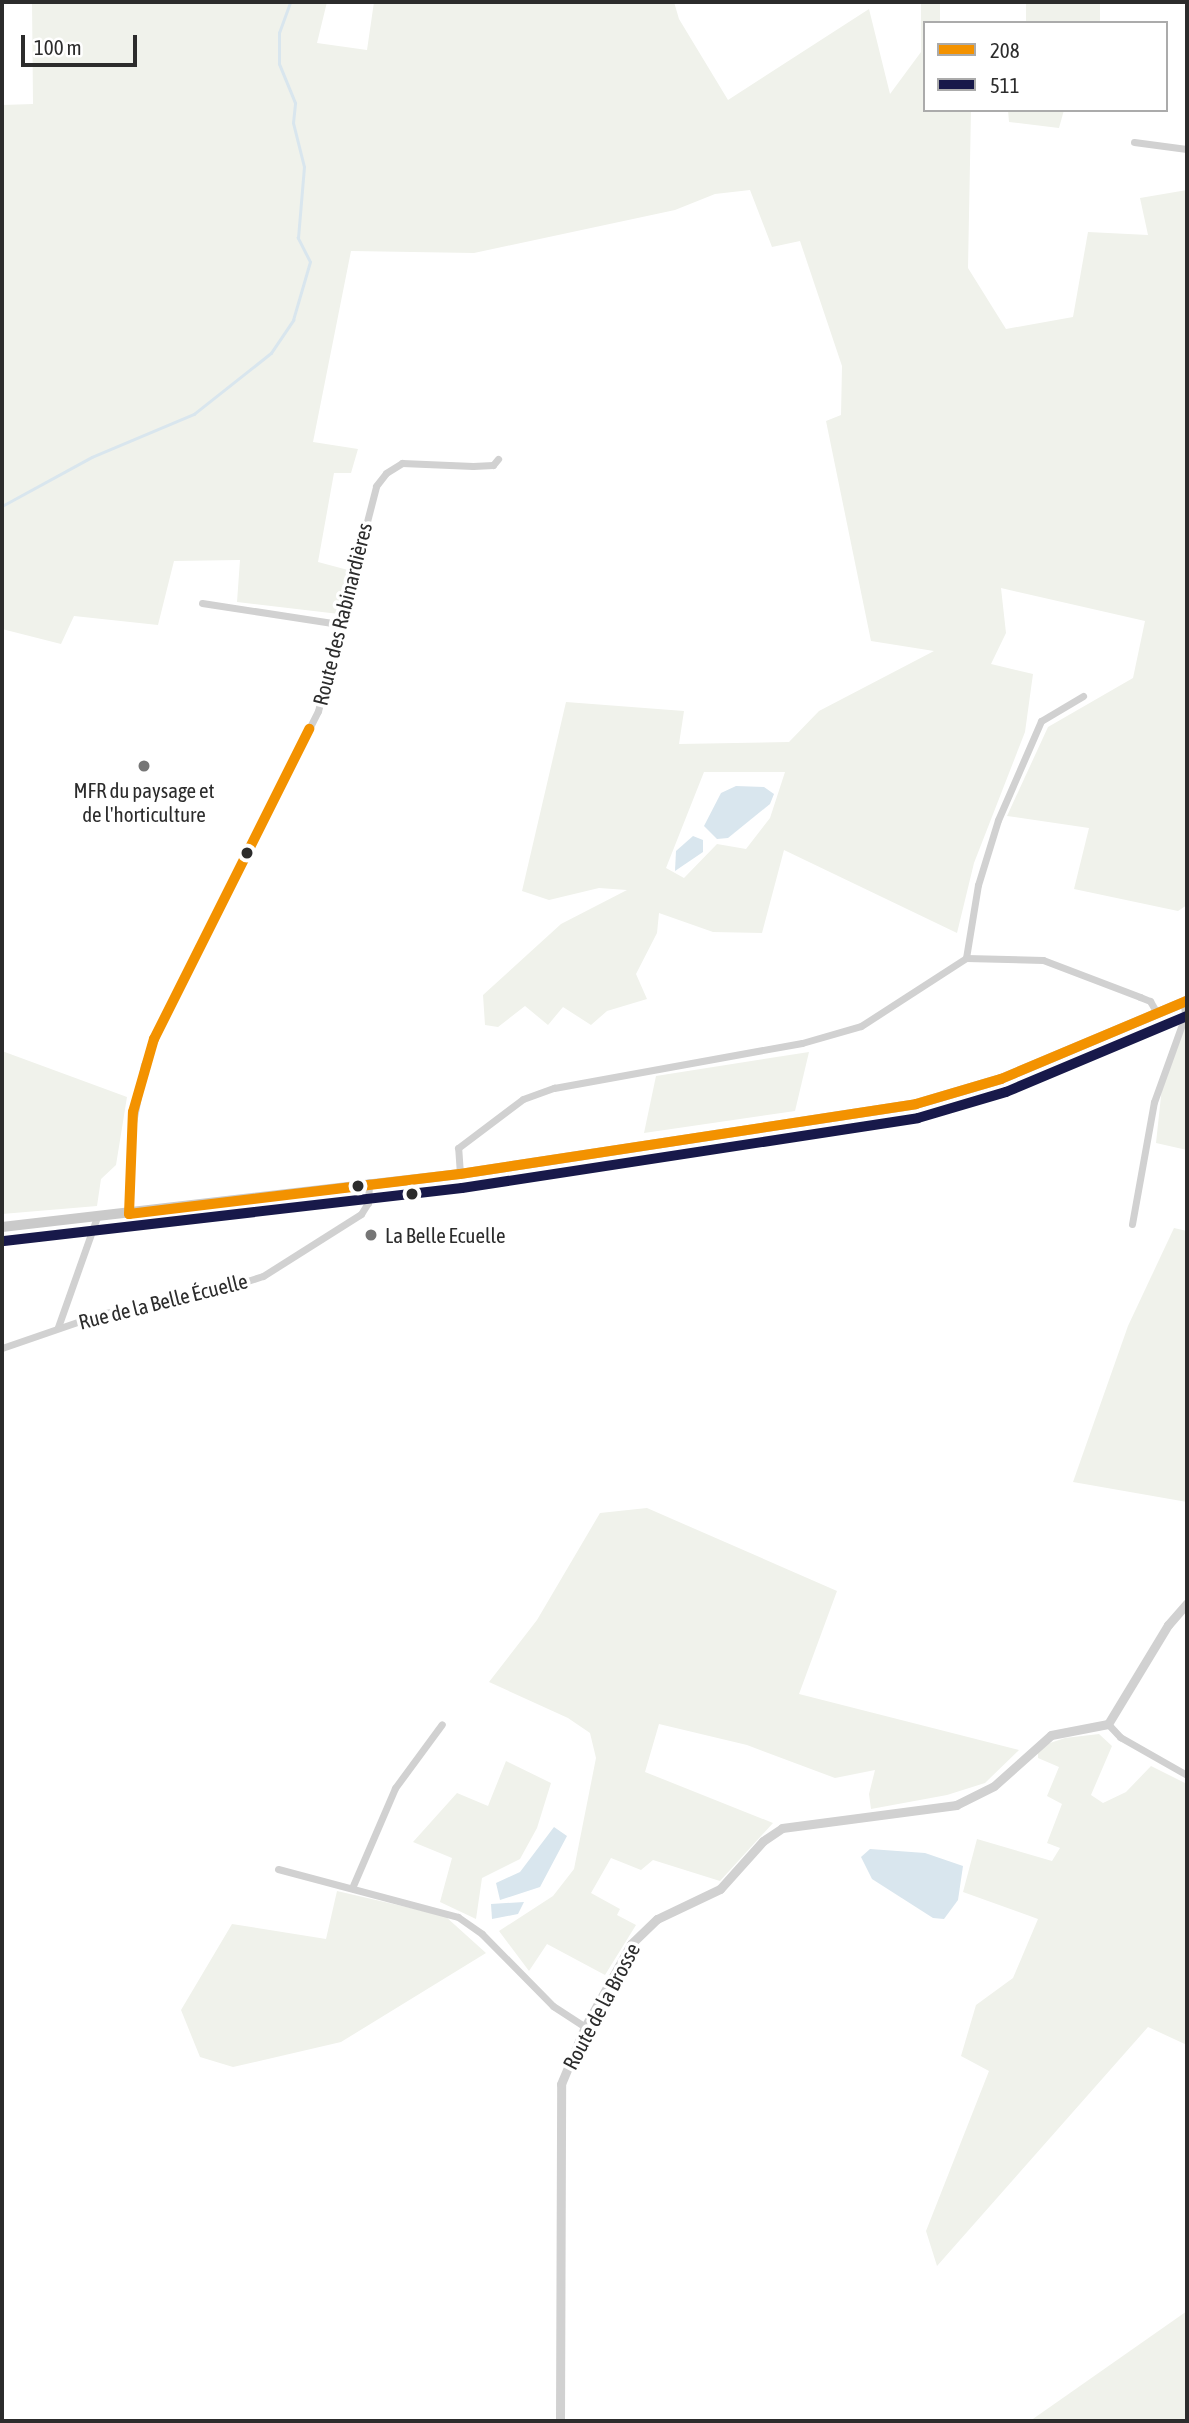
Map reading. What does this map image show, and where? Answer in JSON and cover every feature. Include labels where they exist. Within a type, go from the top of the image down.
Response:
[{"type":"main road","points":[[2,1227],[129,1214],[369,1182],[460,1174],[916,1104],[1001,1079],[1186,1002]]},
{"type":"street","points":[[1134,142],[1187,149]]},
{"type":"street","name":"Route des Rabinardières","points":[[129,1214],[131,1133],[148,1056],[318,711],[376,486],[386,472],[410,462],[473,466],[493,465],[498,459]]},
{"type":"street","points":[[202,603],[340,624]]},
{"type":"street","points":[[966,958],[969,925],[994,833],[1041,721],[1083,696]]},
{"type":"street","points":[[460,1174],[457,1148],[523,1099],[554,1088],[802,1043],[861,1026],[966,958],[1043,960],[1140,997],[1157,1013]]},
{"type":"street","points":[[1132,1224],[1154,1101],[1185,1016],[1186,1002]]},
{"type":"street","name":"Rue de la Belle Écuelle","points":[[2,1348],[58,1327],[133,1306],[219,1290],[262,1276],[361,1214],[368,1203],[369,1182]]},
{"type":"street","points":[[58,1327],[97,1217]]},
{"type":"street","points":[[1187,1603],[1168,1625],[1121,1710],[1108,1724],[1120,1737],[1187,1774]]},
{"type":"street","points":[[352,1888],[395,1788],[442,1724]]},
{"type":"street","name":"Route de la Brosse","points":[[560,2421],[559,2094],[568,2062],[585,2027],[645,1928],[720,1889],[763,1841],[782,1828],[956,1805],[994,1786],[1051,1734],[1108,1724]]},
{"type":"street","points":[[278,1869],[464,1920],[544,1998],[585,2027]]},
{"type":"shaded area","points":[[32,2],[327,2],[317,43],[367,50],[374,2],[674,2],[679,19],[728,100],[869,9],[890,94],[921,52],[921,2],[940,2],[940,21],[923,21],[923,112],[971,112],[968,268],[1006,329],[1073,317],[1088,232],[1148,235],[1140,198],[1187,190],[1187,905],[1178,911],[1074,889],[1089,828],[1007,816],[1048,727],[1133,678],[1145,621],[1001,588],[1006,633],[991,664],[1033,674],[1025,732],[974,863],[957,933],[784,850],[762,933],[713,932],[659,913],[657,933],[636,974],[647,999],[607,1011],[591,1025],[563,1007],[548,1025],[525,1006],[498,1027],[485,1025],[483,995],[561,924],[627,890],[599,888],[549,900],[522,891],[566,702],[684,711],[679,744],[789,742],[819,711],[934,651],[871,641],[826,421],[841,415],[842,366],[800,241],[772,247],[750,190],[715,194],[675,210],[474,253],[351,251],[313,442],[358,449],[351,473],[334,473],[318,562],[348,570],[339,614],[237,602],[240,560],[174,561],[158,625],[74,616],[61,644],[2,629],[2,105],[33,104]],"holes":[[[704,772],[785,772],[770,818],[746,849],[717,844],[684,878],[666,868]]]},
{"type":"shaded area","points":[[1026,2],[1100,2],[1100,21],[1026,21]]},
{"type":"shaded area","points":[[1008,112],[1063,112],[1059,128],[1009,122]]},
{"type":"shaded area","points":[[736,786],[764,787],[774,794],[770,804],[728,838],[717,839],[704,826],[721,793]]},
{"type":"shaded area","points":[[693,836],[703,840],[703,852],[675,871],[676,851]]},
{"type":"shaded area","points":[[1187,1021],[1187,1150],[1156,1143],[1162,1087]]},
{"type":"shaded area","points":[[2,1051],[127,1097],[116,1165],[101,1179],[97,1206],[2,1214]]},
{"type":"shaded area","points":[[809,1052],[795,1111],[644,1133],[656,1076]]},
{"type":"shaded area","points":[[1174,1228],[1187,1231],[1187,1502],[1073,1482],[1128,1326]]},
{"type":"shaded area","points":[[647,1508],[837,1591],[799,1694],[1019,1750],[985,1783],[947,1795],[871,1809],[869,1794],[875,1770],[835,1778],[747,1745],[659,1724],[645,1772],[773,1823],[720,1881],[653,1860],[641,1870],[611,1858],[591,1893],[620,1909],[617,1915],[636,1925],[605,1975],[547,1944],[529,1971],[499,1931],[553,1896],[574,1869],[596,1758],[590,1733],[568,1718],[489,1682],[537,1620],[600,1513]]},
{"type":"shaded area","points":[[1099,1734],[1112,1746],[1091,1795],[1103,1803],[1126,1792],[1151,1766],[1187,1784],[1187,2045],[1148,2027],[937,2266],[926,2231],[989,2071],[961,2056],[976,2005],[1013,1978],[1038,1919],[963,1892],[977,1839],[1052,1861],[1060,1848],[1047,1843],[1062,1804],[1047,1796],[1059,1767],[1038,1758],[1038,1753],[1044,1745],[1065,1738]]},
{"type":"shaded area","points":[[506,1761],[551,1783],[537,1828],[520,1859],[482,1878],[476,1919],[440,1902],[452,1858],[413,1842],[457,1793],[488,1806]]},
{"type":"shaded area","points":[[554,1827],[567,1836],[540,1887],[500,1900],[496,1883],[520,1872]]},
{"type":"shaded area","points":[[870,1849],[925,1853],[963,1866],[958,1900],[944,1919],[933,1918],[872,1879],[861,1857]]},
{"type":"shaded area","points":[[337,1891],[445,1916],[486,1953],[341,2042],[233,2067],[200,2057],[181,2010],[232,1924],[326,1939]]},
{"type":"shaded area","points":[[524,1902],[518,1914],[492,1919],[491,1904]]},
{"type":"shaded area","points":[[1187,2311],[1187,2421],[1030,2421]]},
{"type":"waterway","points":[[2,506],[92,457],[194,414],[271,353],[293,320],[310,262],[298,238],[304,167],[293,123],[295,103],[279,64],[279,33],[290,2]]},
{"type":"transit line","name":"208","points":[[129,1214],[133,1112],[154,1039],[309,729]]},
{"type":"transit line","name":"208","points":[[129,1214],[460,1174],[916,1104],[1001,1079],[1187,1001]]},
{"type":"transit line","name":"511","points":[[4,1241],[462,1188],[918,1118],[1006,1092],[1187,1016]]},
{"type":"place","name":"MFR du paysage et de l'horticulture","points":[[144,766]]},
{"type":"place","name":"La Belle Ecuelle","points":[[371,1235]]}]
